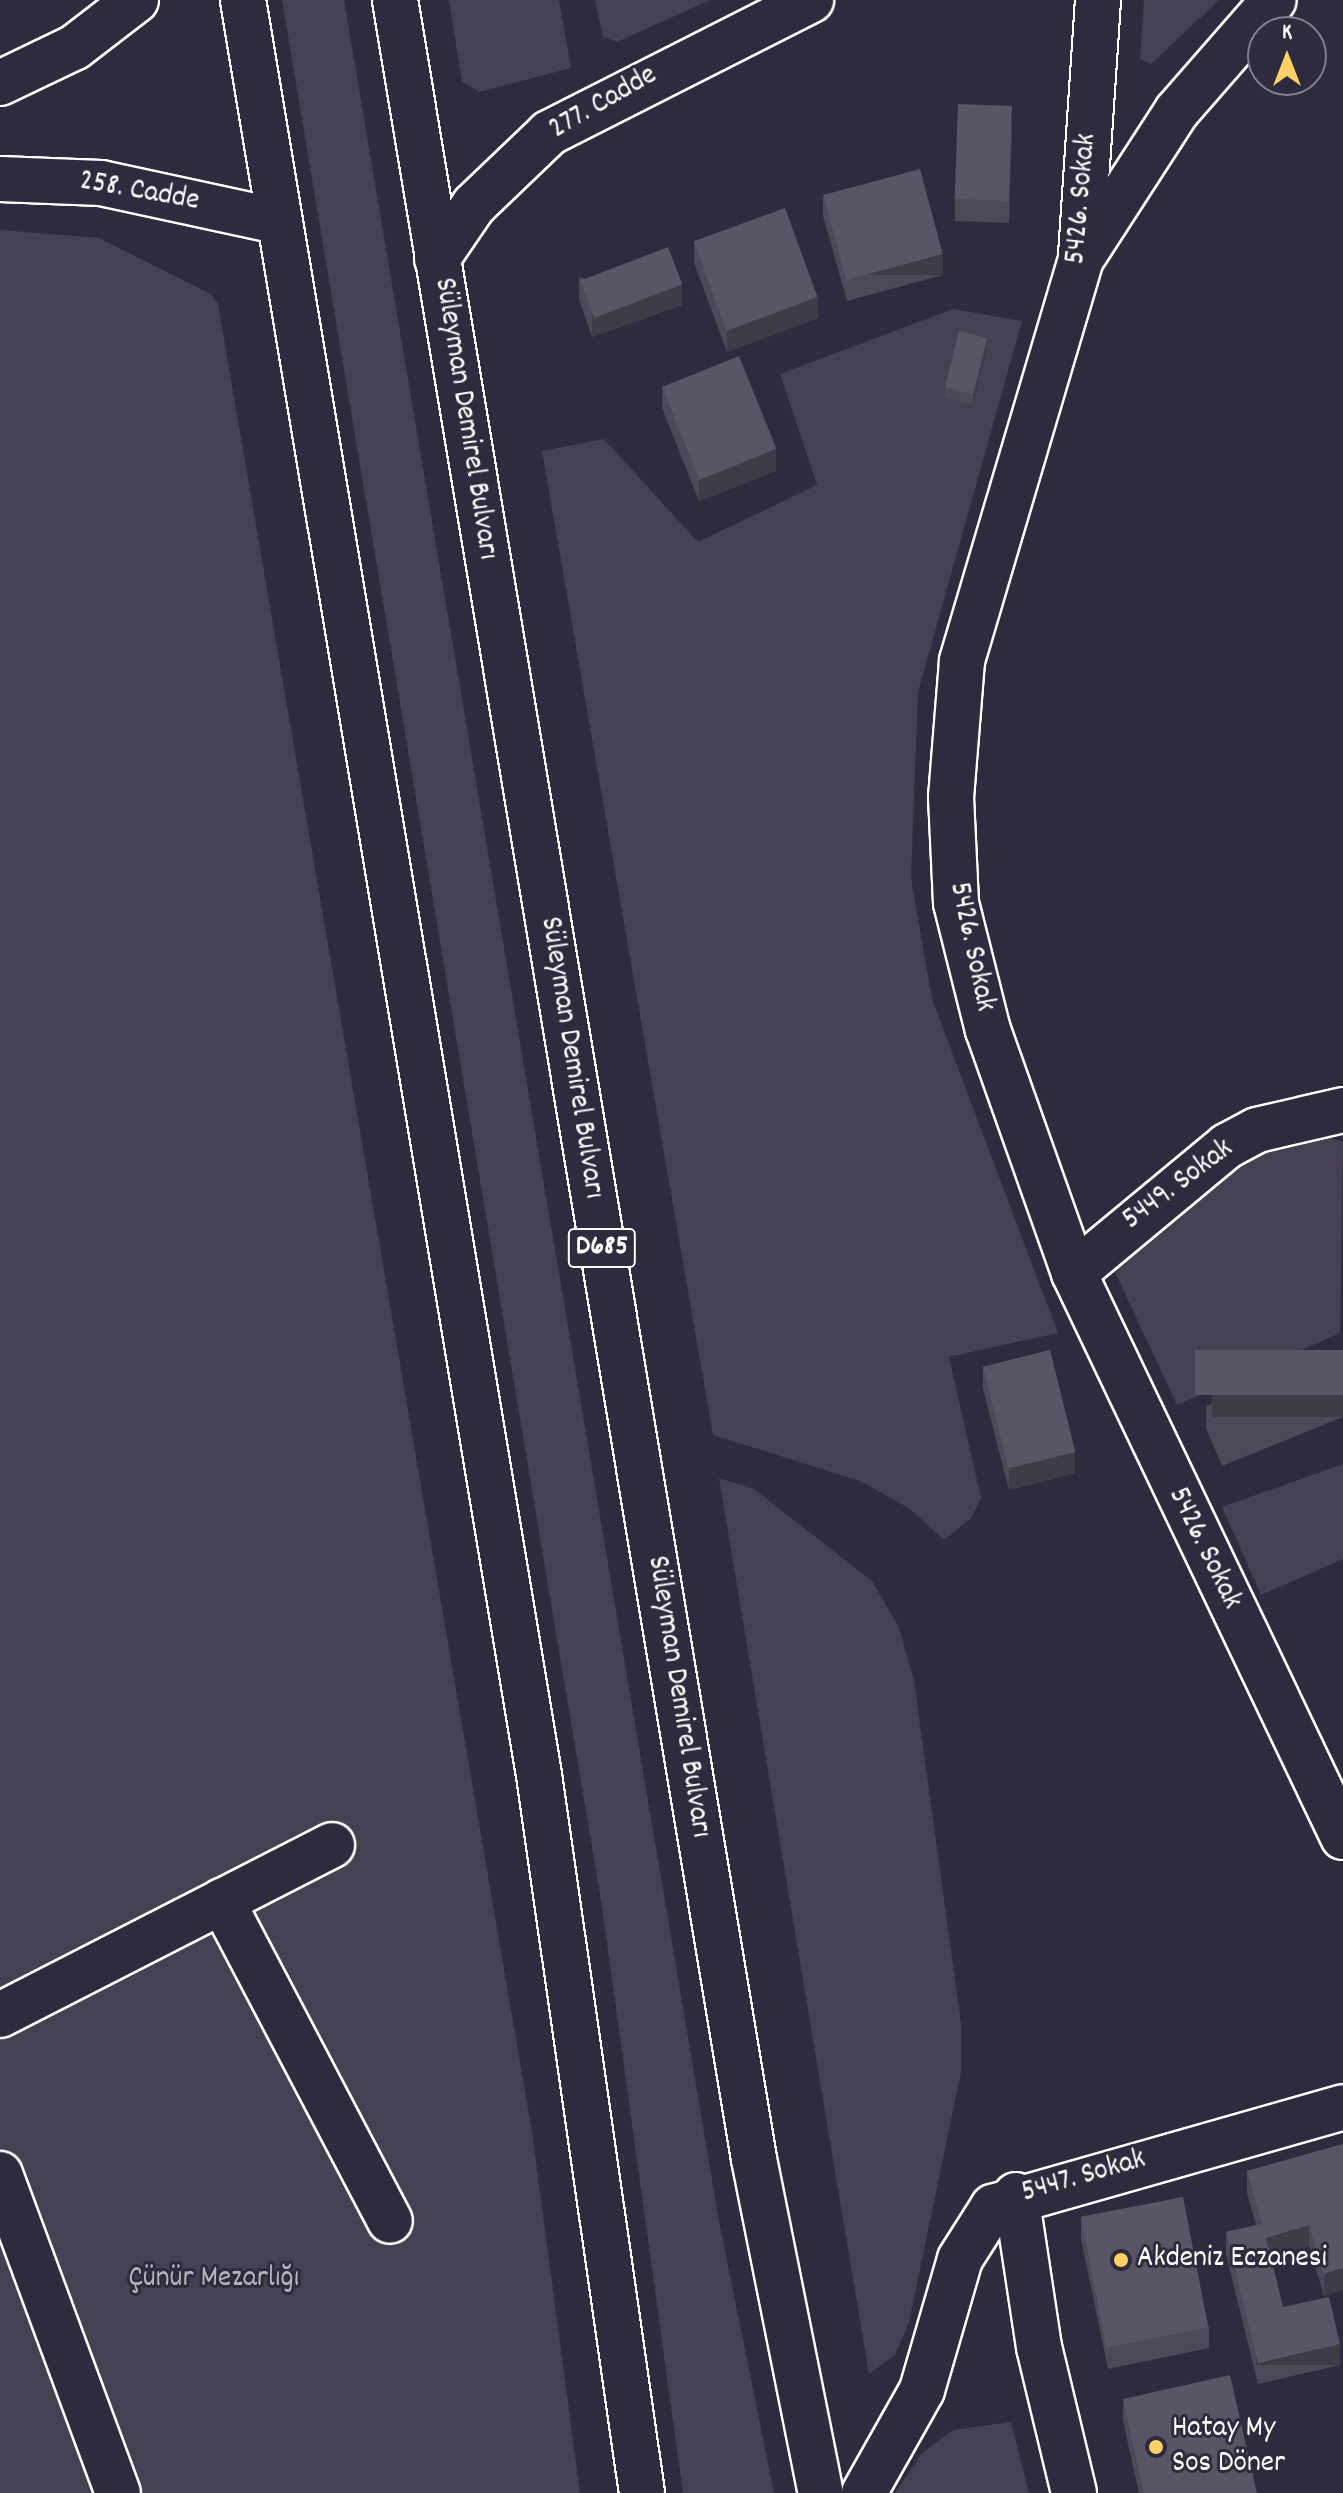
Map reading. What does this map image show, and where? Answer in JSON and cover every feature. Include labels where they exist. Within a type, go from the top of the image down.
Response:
[{"type":"main road","points":[[0,83],[75,47],[136,0]]},
{"type":"main road","points":[[243,0],[277,221],[539,1775],[642,2493]]},
{"type":"main road","name":"Süleyman Demirel Bulvarı","points":[[395,0],[754,2159],[821,2493]]},
{"type":"main road","name":"277. Cadde","points":[[437,259],[474,205],[549,133],[811,0]]},
{"type":"main road","name":"5426. Sokak","points":[[1098,0],[1081,259],[973,614],[951,797],[956,903],[967,958],[1074,1273],[1343,1837]]},
{"type":"main road","points":[[1081,259],[1177,111],[1274,0]]},
{"type":"main road","name":"258. Cadde","points":[[0,179],[101,183],[277,221]]},
{"type":"main road","name":"5449. Sokak","points":[[1074,1273],[1227,1146],[1269,1127],[1343,1110]]},
{"type":"main road","points":[[0,2015],[332,1845]]},
{"type":"main road","points":[[222,1901],[390,2221]]},
{"type":"main road","name":"5447. Sokak","points":[[864,2493],[922,2390],[966,2247],[993,2207],[1016,2195],[1343,2107]]},
{"type":"main road","points":[[0,2174],[118,2493]]},
{"type":"main road","points":[[1016,2195],[1039,2347],[1074,2493]]},
{"type":"green space","points":[[282,0],[344,0],[719,2221],[774,2493],[683,2493],[602,1907]]},
{"type":"green space","points":[[449,0],[559,0],[571,68],[480,92],[462,82]]},
{"type":"green space","points":[[595,0],[710,0],[617,42],[603,37]]},
{"type":"green space","points":[[1144,0],[1219,0],[1151,64],[1140,59]]},
{"type":"green space","name":"Çünür Mezarlığı","points":[[0,230],[99,238],[211,294],[218,304],[532,2132],[580,2493],[0,2493]]},
{"type":"green space","points":[[953,309],[1022,321],[918,692],[911,878],[932,999],[1058,1333],[949,1357],[981,1498],[971,1518],[944,1540],[909,1508],[860,1481],[713,1435],[542,451],[604,439],[698,542],[817,485],[780,374]]},
{"type":"green space","points":[[1326,1136],[1343,1142],[1340,1333],[1177,1405],[1114,1270],[1239,1167],[1270,1148]]},
{"type":"green space","points":[[1343,1464],[1343,1559],[1261,1595],[1222,1507]]},
{"type":"green space","points":[[719,1478],[754,1489],[872,1581],[899,1627],[914,1681],[961,2023],[961,2072],[909,2322],[895,2355],[869,2374]]},
{"type":"green space","points":[[1011,2422],[1029,2493],[895,2493],[922,2453],[953,2430]]},
{"type":"building","points":[[958,104],[1012,106],[1009,201],[955,199]]},
{"type":"building","points":[[920,169],[943,254],[846,280],[823,195]]},
{"type":"building","points":[[785,208],[817,297],[726,330],[694,241]]},
{"type":"building","points":[[668,247],[682,284],[595,318],[580,281]]},
{"type":"building","points":[[959,331],[987,338],[973,394],[945,387]]},
{"type":"building","points":[[739,356],[776,449],[700,480],[662,387]]},
{"type":"building","points":[[1050,1350],[1075,1452],[1008,1469],[983,1367]]},
{"type":"building","points":[[1195,1350],[1343,1350],[1343,1395],[1195,1395]]},
{"type":"building","points":[[1343,2144],[1343,2268],[1324,2274],[1309,2225],[1266,2238],[1283,2307],[1329,2297],[1340,2344],[1258,2363],[1226,2232],[1262,2224],[1247,2171]]},
{"type":"building","points":[[1183,2197],[1208,2328],[1106,2347],[1081,2217]]},
{"type":"building","points":[[1230,2375],[1257,2493],[1144,2493],[1123,2399]]},
{"type":"place","name":"Akdeniz Eczanesi","points":[[1121,2260]]},
{"type":"place","name":"Hatay My Sos Döner","points":[[1156,2447]]}]
